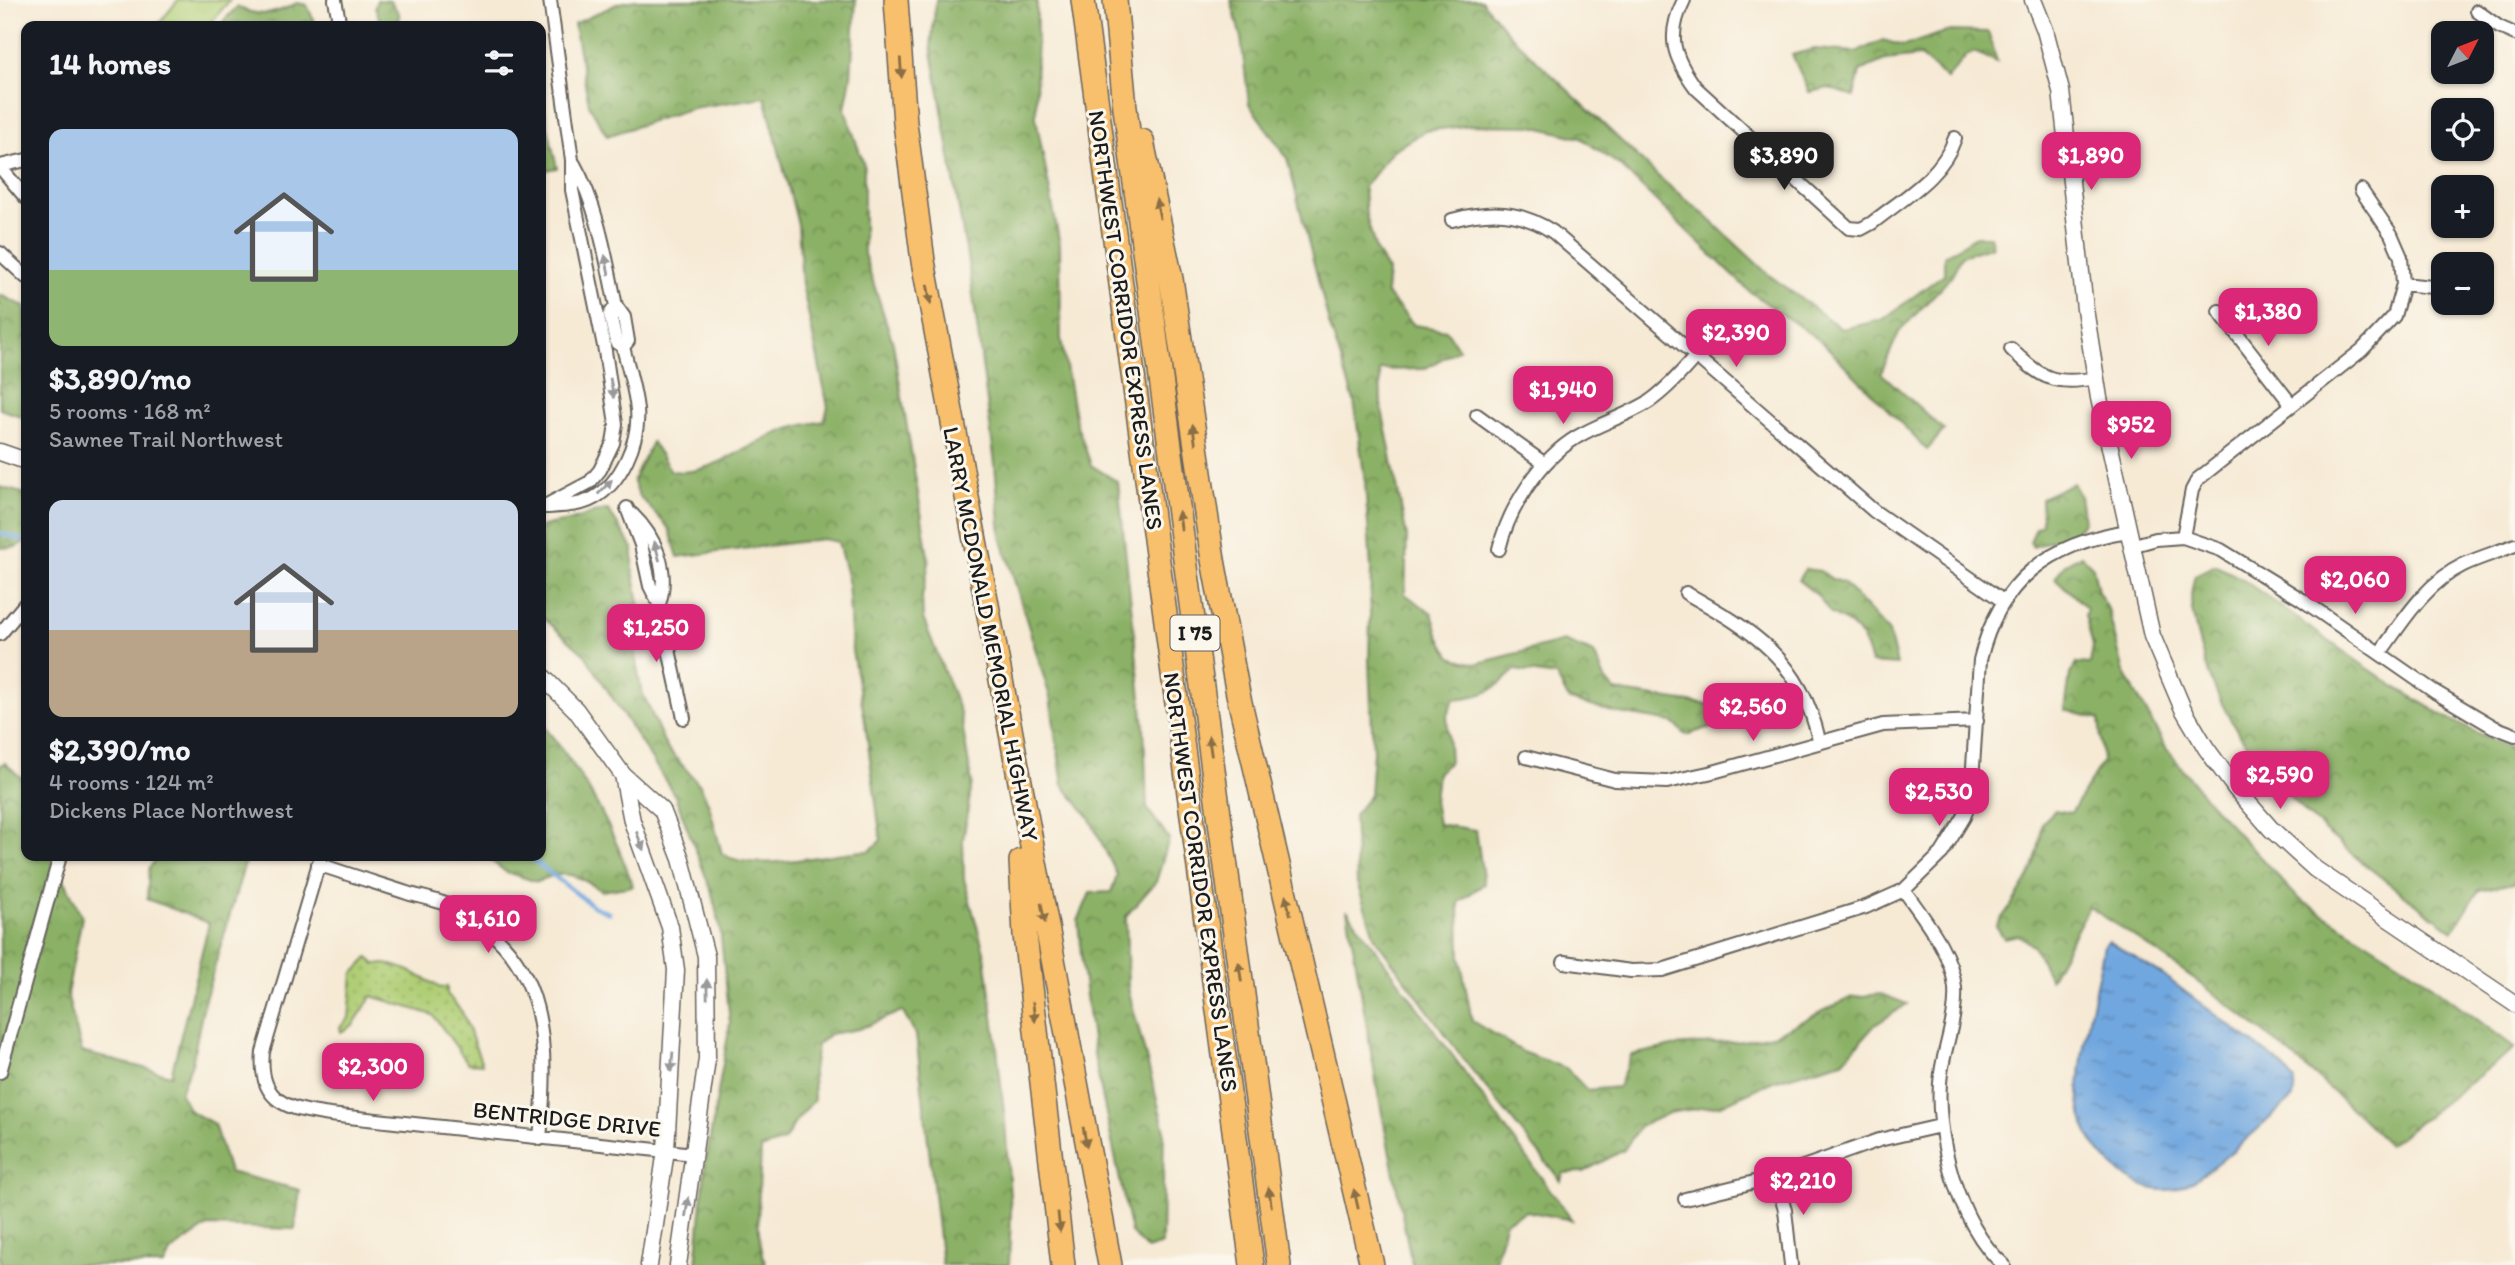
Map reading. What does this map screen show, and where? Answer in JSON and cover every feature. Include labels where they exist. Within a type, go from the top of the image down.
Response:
[{"type":"highway","name":"LARRY MCDONALD MEMORIAL HIGHWAY","points":[[896,0],[905,122],[923,261],[1110,1265]]},
{"type":"highway","name":"NORTHWEST CORRIDOR EXPRESS LANES","points":[[1083,0],[1252,1265]]},
{"type":"highway","name":"I 75","points":[[1115,0],[1122,78],[1279,1265]]},
{"type":"highway","points":[[1122,78],[1141,134],[1165,243],[1213,559],[1238,694],[1372,1265]]},
{"type":"highway","points":[[1021,798],[1025,935],[1063,1265]]},
{"type":"street","points":[[335,0],[339,21]]},
{"type":"street","points":[[546,505],[590,482],[600,470],[613,443],[616,424],[605,351],[572,190],[572,160],[550,0]]},
{"type":"street","points":[[1684,0],[1677,14],[1673,44],[1676,59],[1685,73],[1696,88],[1849,229],[1861,229],[1872,223],[1936,173],[1950,155],[1955,138]]},
{"type":"street","points":[[2033,0],[2045,30],[2061,91],[2096,378],[2152,636],[2167,675],[2206,748],[2236,789],[2271,829],[2315,869],[2515,1004]]},
{"type":"street","points":[[2477,11],[2515,34]]},
{"type":"street","points":[[546,507],[571,505],[593,498],[609,484],[630,452],[637,432],[637,410],[623,347],[616,342],[610,314],[616,306],[588,188],[572,160]]},
{"type":"street","points":[[21,161],[0,167],[21,192]]},
{"type":"street","points":[[2183,537],[2189,499],[2198,479],[2383,330],[2394,316],[2403,284],[2401,257],[2391,234],[2361,190]]},
{"type":"street","points":[[1452,220],[1492,212],[1539,223],[1881,517],[2003,601]]},
{"type":"street","points":[[0,253],[21,272]]},
{"type":"street","points":[[2403,284],[2431,287]]},
{"type":"street","points":[[2219,312],[2291,404]]},
{"type":"street","points":[[2011,349],[2034,371],[2049,379],[2072,382],[2096,378]]},
{"type":"street","points":[[1499,549],[1507,522],[1545,464],[1577,437],[1648,402],[1696,356]]},
{"type":"street","points":[[1477,415],[1545,464]]},
{"type":"street","points":[[0,452],[21,459]]},
{"type":"street","points":[[659,604],[663,594],[659,549],[649,530],[627,508],[642,545],[650,586],[659,604],[684,718]]},
{"type":"street","points":[[1564,962],[1631,971],[1662,970],[1866,907],[1904,890],[1942,853],[1964,817],[1975,774],[1980,660],[1989,629],[2003,601],[2038,565],[2067,547],[2087,539],[2183,537],[2221,550],[2301,599],[2465,710],[2515,735]]},
{"type":"street","points":[[2380,653],[2419,600],[2440,580],[2462,566],[2515,545]]},
{"type":"street","points":[[1686,593],[1733,620],[1772,649],[1805,695],[1819,740]]},
{"type":"street","points":[[0,634],[21,609]]},
{"type":"street","points":[[546,680],[576,710],[623,775],[662,810],[681,859],[706,956],[707,1059],[678,1265]]},
{"type":"street","points":[[1526,757],[1615,780],[1667,782],[1883,725],[1977,721]]},
{"type":"street","points":[[623,775],[632,821],[670,927],[676,970],[666,1150],[649,1265]]},
{"type":"street","points":[[0,1072],[59,861]]},
{"type":"street","name":"BENTRIDGE DRIVE","points":[[319,861],[264,1052],[261,1073],[269,1092],[281,1103],[299,1111],[694,1154]]},
{"type":"street","points":[[322,861],[454,907],[479,922],[522,970],[540,1012],[546,1066],[540,1139]]},
{"type":"street","points":[[1904,890],[1948,959],[1955,988],[1954,1016],[1941,1074],[1940,1126],[1971,1220],[1987,1249],[2004,1265]]},
{"type":"street","points":[[1685,1199],[1775,1177],[1880,1140],[1940,1126]]},
{"type":"street","points":[[1775,1177],[1787,1220],[1791,1265]]},
{"type":"green space","points":[[178,0],[230,0],[212,21],[161,21]]},
{"type":"green space","points":[[377,0],[390,1],[399,13],[400,21],[380,21],[375,7]]},
{"type":"green space","points":[[637,0],[856,0],[851,77],[845,109],[864,165],[864,254],[893,343],[929,563],[922,597],[923,618],[960,712],[972,783],[963,840],[964,879],[985,955],[996,1039],[1011,1212],[1009,1265],[942,1265],[916,1035],[902,1011],[859,1029],[830,1034],[817,1045],[813,1071],[814,1100],[796,1121],[784,1141],[761,1149],[758,1223],[766,1265],[696,1265],[705,1167],[730,1023],[720,928],[712,893],[675,796],[585,655],[546,620],[546,525],[608,510],[633,548],[633,570],[644,629],[634,648],[641,689],[666,747],[700,785],[709,805],[722,854],[737,860],[774,862],[870,851],[881,840],[864,715],[852,651],[848,580],[838,542],[823,539],[678,557],[669,528],[639,496],[633,480],[652,442],[671,471],[686,472],[717,463],[777,433],[824,421],[828,407],[802,284],[798,225],[765,97],[692,108],[607,136],[589,105],[574,24],[619,3]]},
{"type":"green space","points":[[936,0],[1037,0],[1036,118],[1060,245],[1061,339],[1076,422],[1091,465],[1118,482],[1144,726],[1147,808],[1169,839],[1156,882],[1126,916],[1128,988],[1164,1127],[1162,1244],[1147,1249],[1131,1233],[1095,1061],[1078,921],[1090,893],[1111,892],[1117,875],[1089,817],[1063,785],[1050,697],[1001,537],[995,464],[971,280],[931,46]]},
{"type":"green space","points":[[1231,0],[1481,0],[1508,33],[1661,179],[1705,215],[1769,275],[1842,329],[1882,320],[1944,274],[1944,256],[1976,236],[1990,236],[1993,246],[1961,256],[1952,276],[1899,332],[1881,373],[1944,430],[1927,450],[1823,343],[1749,291],[1619,165],[1581,138],[1532,126],[1472,125],[1425,131],[1392,151],[1364,187],[1366,215],[1376,251],[1388,271],[1386,293],[1414,325],[1446,330],[1459,349],[1424,369],[1380,370],[1381,404],[1407,537],[1405,594],[1432,613],[1438,634],[1451,657],[1475,664],[1564,641],[1594,653],[1606,681],[1615,691],[1710,705],[1721,724],[1686,735],[1672,722],[1613,712],[1569,700],[1556,676],[1515,670],[1488,692],[1454,699],[1447,715],[1450,762],[1437,773],[1434,801],[1438,824],[1476,830],[1484,884],[1459,902],[1460,957],[1472,1021],[1525,1053],[1566,1068],[1587,1090],[1618,1087],[1631,1055],[1673,1046],[1744,1041],[1776,1034],[1852,997],[1881,994],[1907,1004],[1875,1025],[1843,1061],[1773,1081],[1721,1105],[1669,1113],[1639,1127],[1624,1150],[1583,1172],[1563,1173],[1561,1181],[1467,1064],[1375,938],[1357,883],[1354,815],[1370,795],[1373,751],[1369,662],[1371,568],[1365,482],[1354,401],[1329,323],[1287,158],[1249,104],[1241,38]]},
{"type":"green space","points":[[297,3],[307,5],[314,21],[224,21],[237,7],[260,14],[281,10]]},
{"type":"green space","points":[[1948,31],[1988,32],[1997,62],[1974,52],[1966,56],[1947,79],[1920,56],[1885,60],[1860,71],[1854,97],[1829,88],[1809,92],[1792,55],[1814,49],[1857,52],[1883,40],[1904,46]]},
{"type":"green space","points":[[546,118],[557,168],[546,170]]},
{"type":"green space","points":[[0,295],[21,305],[21,416],[0,409]]},
{"type":"green space","points":[[2073,483],[2080,496],[2084,521],[2076,532],[2033,547],[2030,542],[2036,528],[2042,524],[2041,498]]},
{"type":"green space","points":[[0,487],[21,493],[21,544],[0,548]]},
{"type":"green space","points":[[2081,555],[2093,567],[2098,592],[2108,609],[2123,669],[2166,748],[2210,803],[2298,898],[2416,973],[2515,1048],[2389,1145],[2283,1048],[2246,1018],[2089,907],[2050,979],[2034,947],[2019,935],[2004,938],[1996,926],[2028,878],[2037,853],[2042,823],[2055,810],[2071,813],[2103,761],[2099,719],[2065,710],[2070,674],[2077,663],[2090,664],[2093,646],[2085,615],[2087,608],[2055,578],[2064,565]]},
{"type":"green space","points":[[2215,565],[2239,577],[2407,694],[2442,715],[2515,749],[2515,883],[2479,890],[2453,931],[2336,841],[2266,771],[2238,731],[2215,689],[2199,642],[2191,601],[2195,575]]},
{"type":"green space","points":[[1805,569],[1820,571],[1844,583],[1889,632],[1897,665],[1871,663],[1863,638],[1847,622],[1831,614],[1817,595],[1798,580]]},
{"type":"green space","points":[[546,729],[595,800],[616,842],[633,886],[602,891],[571,875],[556,875],[537,882],[506,872],[492,861],[546,861]]},
{"type":"green space","points":[[5,763],[21,777],[21,861],[55,861],[82,917],[67,994],[82,1052],[171,1075],[209,923],[147,899],[149,868],[155,861],[246,861],[204,1003],[192,1063],[180,1093],[190,1111],[214,1124],[229,1172],[300,1190],[295,1229],[208,1226],[171,1251],[164,1265],[0,1265],[0,765]]},
{"type":"green space","points":[[1347,910],[1572,1220],[1526,1211],[1506,1221],[1494,1265],[1412,1265],[1378,1093]]},
{"type":"green space","points":[[368,958],[375,964],[392,965],[409,971],[440,988],[447,986],[447,994],[462,1012],[482,1064],[468,1063],[433,1015],[372,996],[353,1025],[341,1032],[340,1027],[349,1018],[353,974]]},
{"type":"water","points":[[2109,941],[2167,978],[2281,1064],[2295,1081],[2293,1098],[2218,1163],[2176,1189],[2147,1187],[2121,1173],[2094,1145],[2082,1118],[2079,1092],[2083,1051],[2104,945]]},
{"type":"waterway","points":[[0,533],[21,539]]},
{"type":"waterway","points":[[534,861],[593,906],[609,913]]}]
